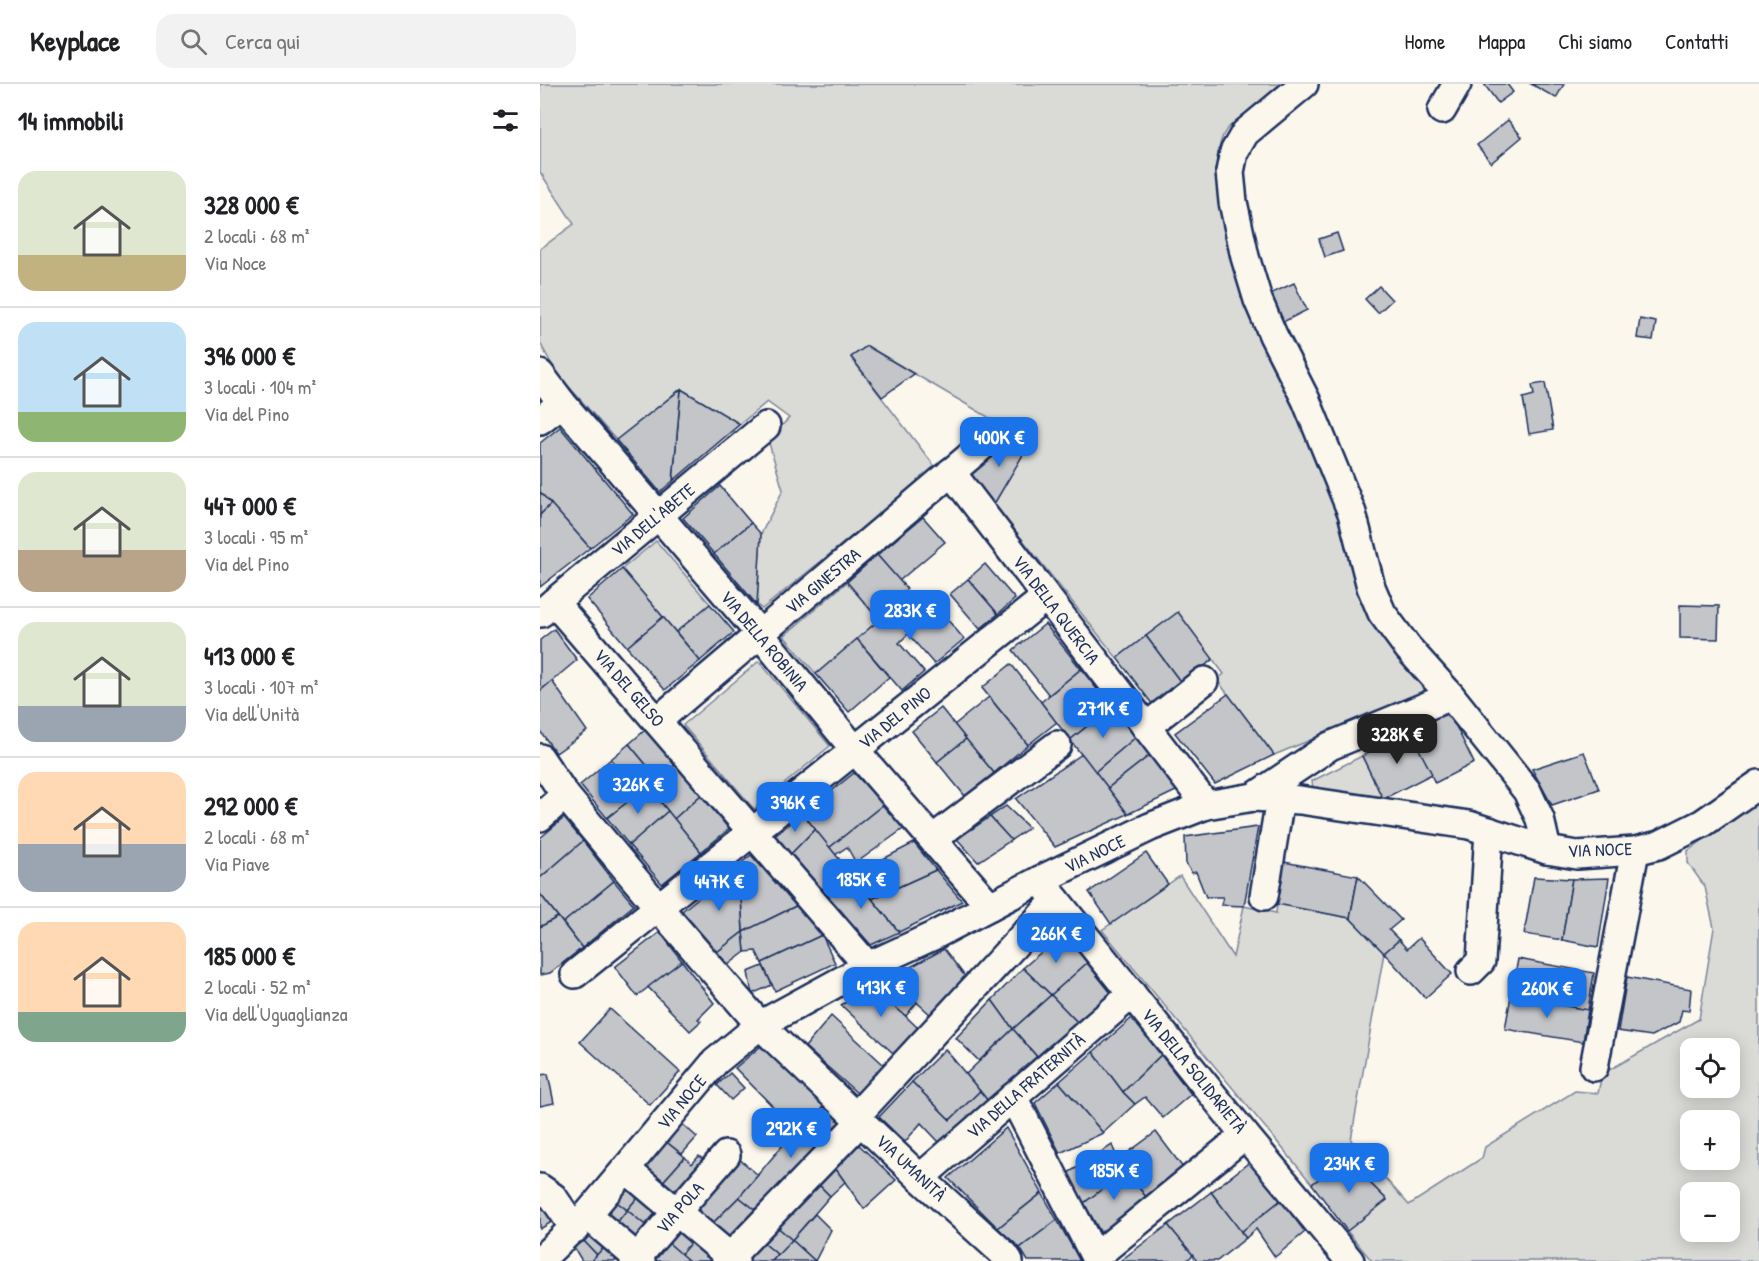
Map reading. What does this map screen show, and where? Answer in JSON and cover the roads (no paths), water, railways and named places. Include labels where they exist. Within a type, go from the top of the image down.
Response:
[{"type":"street","points":[[1304,84],[1245,133],[1234,152],[1230,172],[1233,202],[1245,257],[1258,300],[1306,400],[1352,513],[1371,587],[1382,613],[1408,648],[1451,696],[1527,791],[1540,819],[1547,850]]},
{"type":"street","points":[[1442,110],[1457,84]]},
{"type":"street","name":"VIA DELLA ROBINIA","points":[[540,374],[855,750],[934,838],[990,906]]},
{"type":"street","points":[[540,420],[562,402]]},
{"type":"street","name":"VIA DELL'ABETE","points":[[547,608],[766,426]]},
{"type":"street","name":"VIA GINESTRA","points":[[657,722],[988,441]]},
{"type":"street","name":"VIA DELLA QUERCIA","points":[[951,472],[1206,805]]},
{"type":"street","name":"VIA DEL PINO","points":[[575,974],[1046,597]]},
{"type":"street","name":"VIA DEL GELSO","points":[[547,608],[657,722],[868,966]]},
{"type":"street","points":[[1146,727],[1204,681]]},
{"type":"street","points":[[1254,797],[1330,746],[1451,696]]},
{"type":"street","points":[[934,838],[1057,745]]},
{"type":"street","name":"VIA UMANITÀ","points":[[540,758],[566,795],[659,908],[760,1025],[1009,1261]]},
{"type":"street","name":"VIA NOCE","points":[[565,1242],[715,1062],[760,1025],[868,966],[990,906],[1048,890],[1150,827],[1206,805],[1254,797],[1280,799],[1469,825],[1547,850],[1578,855],[1635,851],[1659,845],[1703,824],[1759,784]]},
{"type":"street","points":[[540,817],[566,795]]},
{"type":"street","points":[[1264,896],[1280,799]]},
{"type":"street","points":[[1471,971],[1481,961],[1489,831]]},
{"type":"street","points":[[1594,1067],[1635,851]]},
{"type":"street","points":[[626,1169],[730,1260],[858,1119],[1048,890]]},
{"type":"street","name":"VIA DELLA SOLIDARIETÀ","points":[[1048,890],[1245,1135],[1350,1261]]},
{"type":"street","name":"VIA DELLA FRATERNITÀ","points":[[920,1178],[1132,994]]},
{"type":"street","points":[[1013,1097],[1096,1259],[1245,1135]]},
{"type":"street","name":"VIA POLA","points":[[637,1260],[726,1155]]},
{"type":"street","points":[[540,1188],[553,1197],[565,1242],[637,1260]]}]
